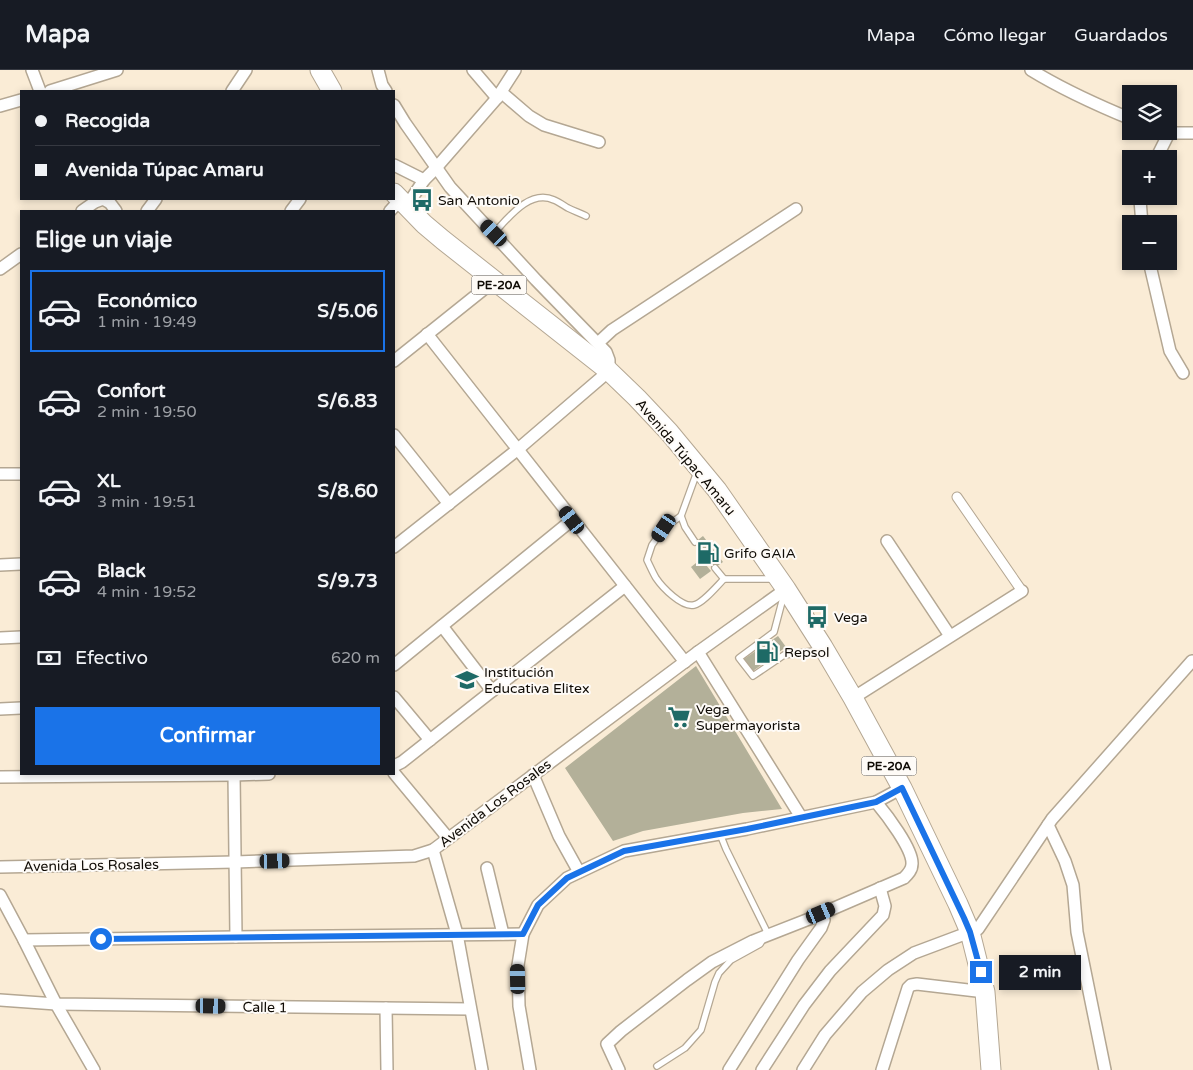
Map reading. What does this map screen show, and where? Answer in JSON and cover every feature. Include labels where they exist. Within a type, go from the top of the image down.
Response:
[{"type":"highway","points":[[320,70],[331,90]]},
{"type":"highway","name":"Avenida Túpac Amaru","points":[[397,203],[609,371],[637,398],[669,432],[717,490],[782,584],[853,698],[902,788],[958,904],[970,932],[985,992],[991,1070]]},
{"type":"street","points":[[32,70],[40,90]]},
{"type":"street","points":[[53,90],[100,73],[117,70]]},
{"type":"street","points":[[233,90],[246,70]]},
{"type":"street","points":[[378,70],[385,90]]},
{"type":"street","points":[[473,70],[499,95],[544,125],[599,142]]},
{"type":"street","points":[[397,203],[436,168],[499,95],[515,70]]},
{"type":"street","points":[[1031,70],[1122,115]]},
{"type":"street","points":[[0,106],[20,100]]},
{"type":"street","points":[[395,107],[436,168],[456,193],[536,280],[606,352],[609,371],[517,450],[395,546]]},
{"type":"street","points":[[1177,132],[1193,133]]},
{"type":"street","points":[[395,166],[424,180]]},
{"type":"street","points":[[83,210],[100,200]]},
{"type":"street","points":[[105,200],[115,210]]},
{"type":"street","points":[[598,344],[612,330],[796,209]]},
{"type":"street","points":[[0,269],[20,255]]},
{"type":"street","points":[[1151,270],[1170,351],[1183,373]]},
{"type":"street","points":[[395,360],[494,281]]},
{"type":"street","points":[[427,334],[685,662]]},
{"type":"street","points":[[395,437],[449,504]]},
{"type":"street","points":[[0,474],[20,474]]},
{"type":"street","points":[[853,698],[1022,591],[957,497]]},
{"type":"street","points":[[395,664],[572,520]]},
{"type":"street","points":[[887,541],[950,636]]},
{"type":"street","points":[[0,564],[20,564]]},
{"type":"street","name":"Avenida Los Rosales","points":[[0,867],[414,856],[433,850],[685,662],[782,584]]},
{"type":"street","points":[[395,766],[402,762],[625,586]]},
{"type":"street","points":[[442,626],[492,691]]},
{"type":"street","points":[[0,638],[20,637]]},
{"type":"street","points":[[698,652],[801,817]]},
{"type":"street","points":[[804,1070],[825,1035],[868,986],[914,953],[978,929],[1058,812],[1192,661]]},
{"type":"street","points":[[395,698],[430,740]]},
{"type":"street","points":[[0,708],[20,708]]},
{"type":"street","points":[[395,774],[448,838]]},
{"type":"street","points":[[0,777],[156,775]]},
{"type":"street","points":[[234,775],[236,937]]},
{"type":"street","points":[[533,775],[559,836],[579,872]]},
{"type":"street","points":[[530,1070],[518,1006],[518,966],[523,934],[538,905],[567,878],[624,851],[720,834],[876,802],[902,788]]},
{"type":"street","points":[[619,1070],[607,1044],[621,1030],[712,962],[752,940],[904,878],[910,871],[912,864],[910,856],[889,818],[876,802]]},
{"type":"street","points":[[1048,825],[1073,886],[1077,932],[1105,1070]]},
{"type":"street","points":[[433,850],[457,934],[482,1070]]},
{"type":"street","points":[[487,868],[503,934]]},
{"type":"street","points":[[762,1070],[809,998],[830,971],[883,915],[885,906],[880,888]]},
{"type":"street","points":[[0,895],[56,1004],[94,1070]]},
{"type":"street","points":[[729,1070],[820,928],[824,920],[821,913]]},
{"type":"street","points":[[24,940],[523,934]]},
{"type":"street","points":[[882,1070],[908,988],[911,984],[985,992]]},
{"type":"street","name":"Calle 1","points":[[0,1000],[56,1004],[470,1009]]},
{"type":"street","points":[[386,1008],[387,1070]]},
{"type":"lane","points":[[494,233],[525,203],[541,196],[554,200],[586,216]]},
{"type":"lane","points":[[695,542],[685,527],[682,516],[699,468]]},
{"type":"lane","points":[[682,516],[664,528],[652,545],[647,560],[657,579],[675,598],[692,606],[700,603],[724,579]]},
{"type":"lane","points":[[715,568],[724,579],[782,584],[774,632],[761,645],[739,658],[753,676],[782,653],[824,650]]},
{"type":"lane","points":[[657,1066],[685,1048],[700,1030],[715,982],[720,973],[731,960],[760,944],[765,936],[720,834]]},
{"type":"building","name":"Grifo GAIA","points":[[703,536],[723,562],[713,569],[694,543]]},
{"type":"building","name":"Grifo GAIA","points":[[701,559],[711,571],[700,579],[691,567]]},
{"type":"building","name":"Repsol","points":[[778,636],[786,647],[753,671],[744,659]]},
{"type":"building","name":"Vega Supermayorista","points":[[696,666],[782,809],[743,813],[643,831],[613,841],[565,768]]},
{"type":"place","name":"San Antonio","points":[[422,200]]},
{"type":"place","name":"Grifo GAIA","points":[[708,553]]},
{"type":"place","name":"Vega","points":[[817,617]]},
{"type":"place","name":"Repsol","points":[[767,652]]},
{"type":"place","name":"Institución Educativa Elitex","points":[[467,680]]},
{"type":"place","name":"Vega Supermayorista","points":[[679,717]]},
{"type":"route","points":[[101,939],[523,934],[538,905],[567,878],[624,851],[747,829],[876,802],[902,788],[958,904],[970,932],[981,972]]}]
